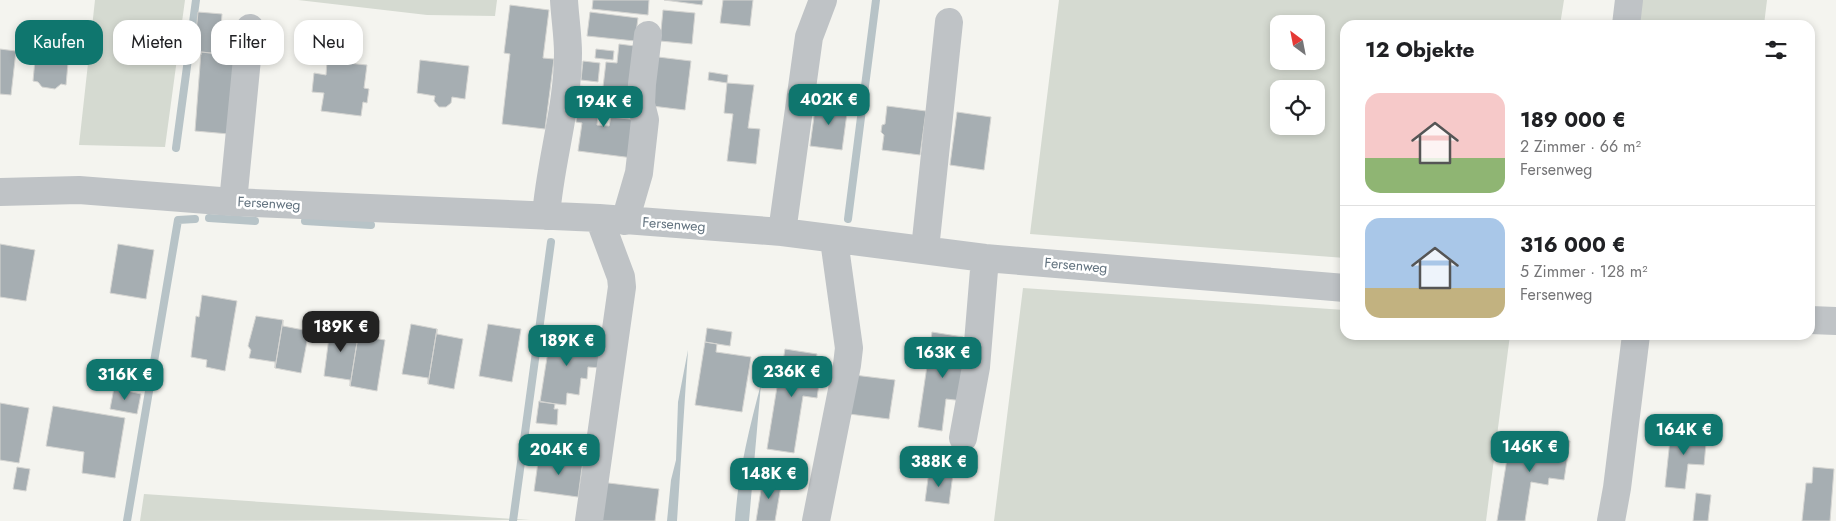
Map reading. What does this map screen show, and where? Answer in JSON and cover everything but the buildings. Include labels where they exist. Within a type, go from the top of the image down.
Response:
[{"type":"street","points":[[546,216],[548,184],[562,111],[568,54],[564,0]]},
{"type":"street","points":[[782,232],[810,37],[823,0]]},
{"type":"street","points":[[1627,20],[1629,0]]},
{"type":"street","points":[[925,249],[949,22]]},
{"type":"street","points":[[589,521],[622,287],[612,220],[639,174],[644,120],[641,104],[642,84],[648,35]]},
{"type":"street","points":[[233,202],[246,65]]},
{"type":"street","name":"Fersenweg","points":[[0,192],[78,190],[233,202],[546,216],[782,232],[985,258],[1340,288]]},
{"type":"street","points":[[816,521],[848,365],[849,348],[834,240]]},
{"type":"street","points":[[964,438],[976,366],[985,258]]},
{"type":"street","points":[[1815,320],[1836,321]]},
{"type":"street","points":[[1611,521],[1617,488],[1635,340]]},
{"type":"shaded area","points":[[95,0],[185,0],[182,20],[113,20],[113,65],[176,65],[165,147],[79,145],[88,65],[103,65],[103,20],[93,20]]},
{"type":"shaded area","points":[[298,0],[497,0],[495,16],[427,15]]},
{"type":"shaded area","points":[[1059,0],[1564,0],[1561,20],[1340,20],[1340,258],[1030,234]]},
{"type":"shaded area","points":[[1641,0],[1767,0],[1765,20],[1639,20]]},
{"type":"shaded area","points":[[1023,288],[1340,310],[1340,340],[1509,340],[1486,521],[994,521]]},
{"type":"shaded area","points":[[688,350],[677,521],[667,521],[671,480],[676,460],[678,402]]},
{"type":"shaded area","points":[[761,384],[749,521],[735,521],[745,452]]},
{"type":"shaded area","points":[[144,494],[530,520],[140,521]]},
{"type":"waterway","points":[[176,148],[196,0]]},
{"type":"waterway","points":[[848,219],[876,0]]},
{"type":"waterway","points":[[209,218],[255,221]]},
{"type":"waterway","points":[[127,521],[178,220],[195,219]]},
{"type":"waterway","points":[[305,221],[371,225]]},
{"type":"waterway","points":[[513,521],[551,242]]}]
